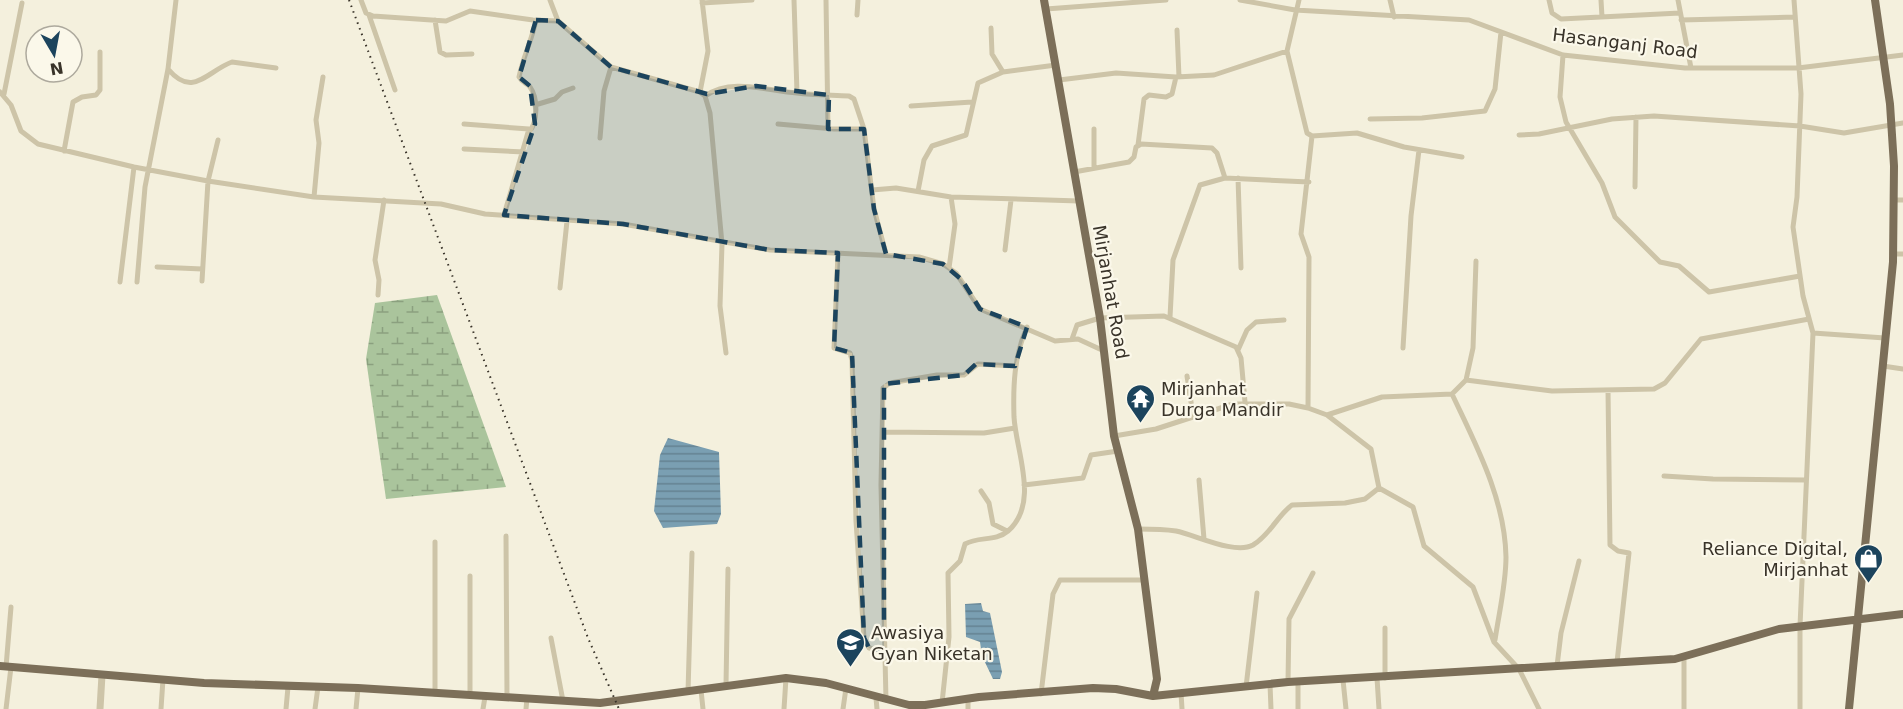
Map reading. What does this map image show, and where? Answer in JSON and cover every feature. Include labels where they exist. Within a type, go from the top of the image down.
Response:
[{"type":"main road","points":[[1849,709],[1898,200],[1884,59],[1875,0]]},
{"type":"main road","name":"Mirjanhat Road","points":[[1045,5],[1100,318],[1114,436],[1138,529],[1157,679],[1153,696]]},
{"type":"main road","points":[[6,667],[288,687],[358,688],[485,697],[617,702],[786,678],[846,688],[876,698],[909,705],[1093,688],[1116,689],[1153,696],[1288,682],[1519,669],[1684,656],[1779,629],[1903,614]]},
{"type":"street","points":[[137,282],[148,170],[168,69],[176,0]]},
{"type":"street","points":[[361,0],[369,15],[395,90]]},
{"type":"street","points":[[550,0],[558,21],[611,67],[702,94],[718,89],[756,86],[797,93],[849,96],[854,99],[864,129],[872,190],[886,254]]},
{"type":"street","points":[[726,352],[720,306],[722,243],[710,113],[702,94],[708,51],[702,2],[752,0]]},
{"type":"street","points":[[794,0],[797,93]]},
{"type":"street","points":[[826,0],[828,128]]},
{"type":"street","points":[[857,15],[858,0]]},
{"type":"street","points":[[1045,5],[1166,0]]},
{"type":"street","name":"Hasanganj Road","points":[[1240,0],[1295,10],[1469,20],[1563,55],[1691,68],[1798,68],[1903,55]]},
{"type":"street","points":[[1299,0],[1287,51],[1305,130],[1312,136],[1357,133],[1419,150],[1461,157]]},
{"type":"street","points":[[1390,0],[1394,17]]},
{"type":"street","points":[[1549,0],[1556,17],[1796,17]]},
{"type":"street","points":[[1601,0],[1602,17]]},
{"type":"street","points":[[1678,0],[1691,68]]},
{"type":"street","points":[[1794,0],[1800,126],[1797,197],[1793,227],[1800,276],[1813,333],[1800,626],[1800,709]]},
{"type":"street","points":[[22,3],[2,93],[24,135],[38,144],[148,170],[314,197],[455,206],[485,214],[623,224],[722,243],[786,251],[919,257],[949,268],[962,280],[973,302],[980,309],[1055,340],[1072,339],[1091,344],[1105,352]]},
{"type":"street","points":[[369,15],[453,20],[470,11],[558,21]]},
{"type":"street","points":[[435,20],[440,52],[446,55],[472,54]]},
{"type":"street","points":[[504,215],[530,132],[535,124],[535,105],[531,89],[519,77],[525,50],[533,36],[536,20]]},
{"type":"street","points":[[991,28],[992,54],[1003,72]]},
{"type":"street","points":[[1074,172],[1129,162],[1134,157],[1138,145],[1144,99],[1149,95],[1166,97],[1172,94],[1178,77],[1177,30]]},
{"type":"street","points":[[1370,119],[1422,118],[1485,111],[1495,89],[1501,32]]},
{"type":"street","points":[[1059,80],[1116,74],[1178,77],[1221,74],[1287,51]]},
{"type":"street","points":[[64,151],[73,102],[96,94],[100,90],[100,52]]},
{"type":"street","points":[[1563,55],[1560,97],[1566,122],[1602,183],[1615,217],[1660,262],[1679,266],[1709,292],[1800,276]]},
{"type":"street","points":[[168,69],[178,79],[190,83],[207,77],[232,62],[276,68]]},
{"type":"street","points":[[918,191],[924,160],[930,149],[936,144],[964,137],[970,122],[972,102],[978,83],[1003,72],[1056,65]]},
{"type":"street","points":[[600,138],[604,91],[611,67]]},
{"type":"street","points":[[314,197],[319,143],[316,120],[323,76]]},
{"type":"street","points":[[535,105],[555,99],[562,92],[573,88]]},
{"type":"street","points":[[911,106],[972,102]]},
{"type":"street","points":[[1519,135],[1570,129],[1612,119],[1653,116],[1800,126],[1844,133],[1903,123]]},
{"type":"street","points":[[1635,187],[1636,117]]},
{"type":"street","points":[[464,124],[526,128],[530,132]]},
{"type":"street","points":[[778,124],[864,129]]},
{"type":"street","points":[[1094,167],[1095,129]]},
{"type":"street","points":[[1308,408],[1309,257],[1301,234],[1309,182],[1312,136]]},
{"type":"street","points":[[202,281],[208,181],[218,140]]},
{"type":"street","points":[[1138,145],[1212,148],[1217,153],[1225,178]]},
{"type":"street","points":[[464,149],[524,152]]},
{"type":"street","points":[[1403,348],[1419,150]]},
{"type":"street","points":[[120,282],[134,167]]},
{"type":"street","points":[[1170,317],[1173,260],[1198,188],[1206,182],[1225,178],[1309,182]]},
{"type":"street","points":[[1238,178],[1241,267]]},
{"type":"street","points":[[872,190],[896,188],[951,196],[1079,201]]},
{"type":"street","points":[[949,268],[956,224],[951,196]]},
{"type":"street","points":[[378,295],[379,280],[375,260],[384,200]]},
{"type":"street","points":[[1005,250],[1011,200]]},
{"type":"street","points":[[560,288],[567,221]]},
{"type":"street","points":[[838,253],[834,348],[850,353],[852,360],[856,521],[864,638],[869,648],[884,651]]},
{"type":"street","points":[[1893,254],[1903,254]]},
{"type":"street","points":[[1327,415],[1382,397],[1452,394],[1466,380],[1473,348],[1476,261]]},
{"type":"street","points":[[157,267],[202,269]]},
{"type":"street","points":[[1072,339],[1077,325],[1100,318],[1126,315],[1170,317],[1200,334],[1233,345],[1238,350]]},
{"type":"street","points":[[1466,380],[1552,391],[1660,387],[1701,339],[1809,318]]},
{"type":"street","points":[[1245,402],[1238,350],[1247,330],[1256,322],[1284,320]]},
{"type":"street","points":[[942,703],[949,637],[948,573],[960,561],[967,542],[993,539],[1007,531],[1017,520],[1021,510],[1024,485],[1015,428],[1015,366],[1017,351],[1027,327]]},
{"type":"street","points":[[1813,333],[1885,338]]},
{"type":"street","points":[[886,700],[883,388],[890,383],[945,374],[964,375],[978,364],[1015,366]]},
{"type":"street","points":[[1882,366],[1903,369]]},
{"type":"street","points":[[1187,376],[1193,415]]},
{"type":"street","points":[[1608,390],[1609,540],[1610,545],[1618,551],[1629,553],[1617,662]]},
{"type":"street","points":[[1452,394],[1484,463],[1501,519],[1506,556],[1494,642]]},
{"type":"street","points":[[1114,436],[1156,429],[1193,415],[1245,402],[1308,408],[1327,415],[1371,449],[1379,488],[1413,507],[1425,546],[1473,587],[1494,642],[1519,669],[1539,709]]},
{"type":"street","points":[[882,432],[984,433],[1015,428]]},
{"type":"street","points":[[1024,485],[1083,478],[1091,455],[1118,451]]},
{"type":"street","points":[[1664,476],[1713,480],[1806,480]]},
{"type":"street","points":[[1199,480],[1204,539]]},
{"type":"street","points":[[1138,529],[1177,532],[1235,548],[1246,548],[1257,542],[1275,526],[1292,505],[1345,503],[1365,499],[1379,488]]},
{"type":"street","points":[[981,491],[988,503],[993,524],[1007,531]]},
{"type":"street","points":[[506,536],[507,698]]},
{"type":"street","points":[[435,542],[435,693]]},
{"type":"street","points":[[688,693],[692,553]]},
{"type":"street","points":[[1557,666],[1561,633],[1579,561]]},
{"type":"street","points":[[726,685],[728,569]]},
{"type":"street","points":[[1288,682],[1289,619],[1313,573]]},
{"type":"street","points":[[470,576],[470,696]]},
{"type":"street","points":[[1041,694],[1053,594],[1060,580],[1144,580]]},
{"type":"street","points":[[1246,687],[1257,593]]},
{"type":"street","points":[[6,709],[6,667],[11,607]]},
{"type":"street","points":[[1379,709],[1385,628]]},
{"type":"street","points":[[551,638],[563,701]]},
{"type":"street","points":[[1684,656],[1684,709]]},
{"type":"street","points":[[100,709],[102,675]]},
{"type":"street","points":[[784,709],[786,678]]},
{"type":"street","points":[[161,709],[164,679]]},
{"type":"street","points":[[1343,680],[1346,709]]},
{"type":"street","points":[[1298,682],[1298,709]]},
{"type":"street","points":[[1270,684],[1270,709]]},
{"type":"street","points":[[286,709],[288,687]]},
{"type":"street","points":[[315,709],[318,687]]},
{"type":"street","points":[[356,709],[358,688]]},
{"type":"street","points":[[843,709],[846,688]]},
{"type":"street","points":[[701,690],[703,709]]},
{"type":"street","points":[[1181,693],[1182,709]]},
{"type":"street","points":[[483,709],[485,697]]},
{"type":"street","points":[[526,709],[527,698]]},
{"type":"street","points":[[876,698],[877,709]]},
{"type":"street","points":[[968,699],[968,709]]},
{"type":"highlighted area","points":[[536,20],[558,21],[611,67],[707,94],[756,86],[829,95],[828,129],[864,129],[874,209],[886,254],[943,264],[962,280],[980,309],[1027,327],[1015,366],[976,364],[964,375],[884,384],[884,651],[869,648],[864,638],[852,353],[834,348],[838,253],[770,250],[623,224],[504,215],[535,124],[530,86],[519,77]]},
{"type":"green space","points":[[437,295],[506,487],[386,499],[366,359],[375,303]]},
{"type":"water","points":[[668,438],[719,452],[721,514],[717,524],[663,528],[654,511],[660,455]]},
{"type":"water","points":[[981,603],[983,611],[990,613],[1002,672],[1000,679],[993,679],[982,656],[980,642],[966,637],[965,604]]},
{"type":"railway","points":[[349,0],[588,638],[619,709]]},
{"type":"place","name":"Mirjanhat Durga Mandir","points":[[1140,424]]},
{"type":"place","name":"Reliance Digital, Mirjanhat","points":[[1869,584]]},
{"type":"place","name":"Awasiya Gyan Niketan","points":[[850,668]]}]
